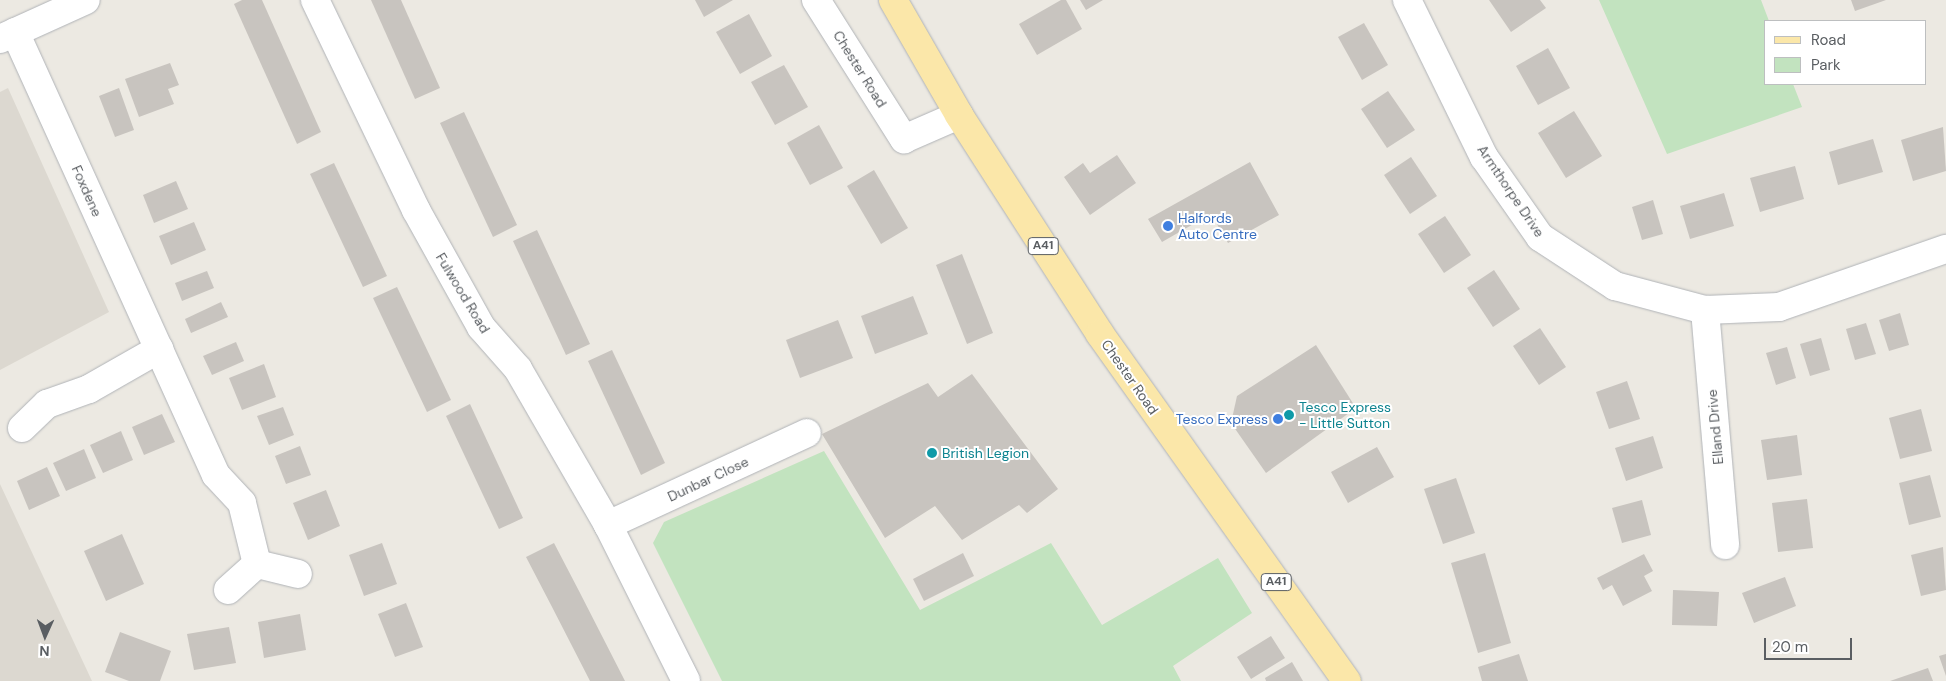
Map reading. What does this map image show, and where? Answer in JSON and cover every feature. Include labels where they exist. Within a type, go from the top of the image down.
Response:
[{"type":"main road","name":"Chester Road","points":[[894,0],[959,115],[1100,334],[1347,681]]},
{"type":"street","points":[[7,36],[86,0]]},
{"type":"street","name":"Fulwood Road","points":[[315,0],[452,276],[481,327],[518,369],[608,525],[686,681]]},
{"type":"street","name":"Chester Road","points":[[816,0],[904,139],[959,115]]},
{"type":"street","name":"Armthorpe Drive","points":[[1406,0],[1484,156],[1540,237],[1615,286],[1704,310],[1779,307],[1944,257]]},
{"type":"street","name":"Foxdene","points":[[7,36],[159,349],[216,475],[242,503],[257,564]]},
{"type":"street","name":"Elland Drive","points":[[1704,310],[1725,545]]},
{"type":"street","points":[[22,428],[47,404],[89,389],[159,349]]},
{"type":"street","name":"Dunbar Close","points":[[608,525],[807,433]]},
{"type":"street","points":[[228,590],[257,564],[298,574]]},
{"type":"shaded area","points":[[8,88],[109,312],[0,370],[0,92]]},
{"type":"shaded area","points":[[0,484],[92,681],[0,681]]},
{"type":"green space","points":[[1599,0],[1761,0],[1769,20],[1764,20],[1764,85],[1793,85],[1802,107],[1667,154]]},
{"type":"green space","points":[[824,451],[920,610],[1051,543],[1102,625],[1218,558],[1252,613],[1173,666],[1181,681],[722,681],[653,543],[664,522]]},
{"type":"building","points":[[242,0],[262,0],[321,132],[297,144],[234,4]]},
{"type":"building","points":[[371,0],[401,0],[440,88],[415,99]]},
{"type":"building","points":[[695,0],[733,0],[704,17]]},
{"type":"building","points":[[1061,0],[1066,0],[1082,29],[1037,55],[1019,24]]},
{"type":"building","points":[[1080,0],[1103,0],[1086,10]]},
{"type":"building","points":[[1489,0],[1540,0],[1546,8],[1511,32]]},
{"type":"building","points":[[1851,0],[1886,0],[1855,11]]},
{"type":"building","points":[[749,14],[772,56],[740,74],[716,32]]},
{"type":"building","points":[[1364,23],[1388,65],[1362,80],[1338,37]]},
{"type":"building","points":[[1548,48],[1570,88],[1538,105],[1516,66]]},
{"type":"building","points":[[170,63],[179,85],[168,89],[174,104],[139,117],[125,79]]},
{"type":"building","points":[[784,65],[808,107],[775,125],[751,82]]},
{"type":"building","points":[[119,88],[134,130],[115,137],[99,96]]},
{"type":"building","points":[[1388,91],[1415,130],[1387,148],[1361,109]]},
{"type":"building","points":[[1574,111],[1602,156],[1566,178],[1538,133]]},
{"type":"building","points":[[464,112],[517,225],[493,237],[440,123]]},
{"type":"building","points":[[819,125],[843,168],[810,185],[787,143]]},
{"type":"building","points":[[1943,127],[1946,171],[1913,181],[1901,140]]},
{"type":"building","points":[[1873,139],[1883,172],[1838,185],[1829,152]]},
{"type":"building","points":[[1117,155],[1136,183],[1090,215],[1064,177],[1083,163],[1090,173]]},
{"type":"building","points":[[1411,157],[1437,196],[1410,214],[1384,175]]},
{"type":"building","points":[[1250,162],[1279,215],[1228,243],[1211,214],[1162,242],[1148,219]]},
{"type":"building","points":[[334,163],[387,276],[363,287],[310,174]]},
{"type":"building","points":[[1795,166],[1804,199],[1760,212],[1750,178]]},
{"type":"building","points":[[874,170],[908,228],[881,244],[847,186]]},
{"type":"building","points":[[176,181],[188,209],[154,223],[143,195]]},
{"type":"building","points":[[1724,193],[1734,226],[1690,239],[1680,206]]},
{"type":"building","points":[[1653,200],[1663,234],[1642,240],[1632,207]]},
{"type":"building","points":[[1445,216],[1471,255],[1444,273],[1418,234]]},
{"type":"building","points":[[194,222],[206,250],[171,265],[159,236]]},
{"type":"building","points":[[537,230],[590,344],[566,355],[513,241]]},
{"type":"building","points":[[962,254],[993,333],[967,344],[936,265]]},
{"type":"building","points":[[1494,270],[1520,309],[1493,327],[1467,288]]},
{"type":"building","points":[[207,271],[214,288],[182,301],[175,283]]},
{"type":"building","points":[[397,287],[451,400],[427,412],[373,298]]},
{"type":"building","points":[[913,296],[928,334],[875,354],[861,316]]},
{"type":"building","points":[[221,302],[228,317],[191,333],[185,319]]},
{"type":"building","points":[[1900,313],[1909,345],[1889,351],[1879,320]]},
{"type":"building","points":[[838,320],[853,358],[800,378],[786,340]]},
{"type":"building","points":[[1866,323],[1876,354],[1855,360],[1846,329]]},
{"type":"building","points":[[1540,328],[1566,367],[1539,385],[1513,346]]},
{"type":"building","points":[[1821,338],[1830,370],[1810,376],[1800,344]]},
{"type":"building","points":[[236,342],[244,361],[212,375],[203,356]]},
{"type":"building","name":"Tesco Express - Little Sutton","points":[[1316,345],[1356,408],[1266,473],[1231,423],[1237,396]]},
{"type":"building","points":[[1787,347],[1796,378],[1776,385],[1766,353]]},
{"type":"building","points":[[612,350],[665,463],[641,475],[588,361]]},
{"type":"building","points":[[264,364],[276,397],[242,410],[229,378]]},
{"type":"building","name":"British Legion","points":[[972,374],[1058,489],[1027,513],[1019,505],[962,540],[935,506],[885,538],[822,434],[928,383],[938,397]]},
{"type":"building","points":[[1627,381],[1640,419],[1609,429],[1596,392]]},
{"type":"building","points":[[470,404],[523,518],[499,529],[446,416]]},
{"type":"building","points":[[283,407],[294,435],[269,445],[257,416]]},
{"type":"building","points":[[1921,409],[1932,451],[1900,459],[1889,418]]},
{"type":"building","points":[[162,414],[175,442],[144,455],[132,427]]},
{"type":"building","points":[[121,431],[133,460],[103,473],[90,445]]},
{"type":"building","points":[[1797,435],[1802,475],[1767,480],[1761,440]]},
{"type":"building","points":[[1653,436],[1663,468],[1626,481],[1615,448]]},
{"type":"building","points":[[300,446],[311,475],[286,484],[275,456]]},
{"type":"building","points":[[1377,447],[1394,477],[1348,503],[1331,472]]},
{"type":"building","points":[[84,449],[96,478],[66,491],[53,463]]},
{"type":"building","points":[[47,467],[60,496],[29,510],[17,481]]},
{"type":"building","points":[[1930,475],[1941,517],[1909,525],[1899,483]]},
{"type":"building","points":[[1456,478],[1475,533],[1443,544],[1424,489]]},
{"type":"building","points":[[326,490],[340,526],[308,540],[293,503]]},
{"type":"building","points":[[1807,499],[1813,548],[1778,552],[1772,503]]},
{"type":"building","points":[[1642,500],[1651,535],[1622,543],[1612,508]]},
{"type":"building","points":[[122,534],[144,584],[106,601],[84,551]]},
{"type":"building","points":[[382,543],[397,584],[364,596],[349,555]]},
{"type":"building","points":[[554,543],[625,681],[590,681],[526,557]]},
{"type":"building","points":[[1943,547],[1946,590],[1921,596],[1911,555]]},
{"type":"building","points":[[963,553],[974,576],[924,601],[913,579]]},
{"type":"building","points":[[1485,553],[1511,643],[1478,653],[1451,563]]},
{"type":"building","points":[[1644,554],[1653,571],[1644,576],[1652,591],[1623,606],[1612,585],[1603,590],[1597,578]]},
{"type":"building","points":[[1785,577],[1796,606],[1754,623],[1742,593]]},
{"type":"building","points":[[1673,590],[1719,592],[1717,626],[1672,625]]},
{"type":"building","points":[[406,603],[423,647],[395,657],[378,614]]},
{"type":"building","points":[[300,614],[306,650],[264,658],[258,622]]},
{"type":"building","points":[[229,627],[236,663],[194,670],[187,634]]},
{"type":"building","points":[[120,632],[171,651],[160,681],[129,681],[105,672]]},
{"type":"building","points":[[1271,636],[1285,658],[1251,679],[1237,657]]},
{"type":"building","points":[[1519,654],[1528,681],[1482,681],[1478,667]]},
{"type":"building","points":[[1946,654],[1946,676],[1939,656]]},
{"type":"building","points":[[1292,662],[1303,681],[1266,681],[1265,678]]},
{"type":"building","points":[[1928,668],[1933,681],[1890,681]]},
{"type":"place","name":"Halfords Auto Centre","points":[[1168,226]]},
{"type":"place","name":"Tesco Express - Little Sutton","points":[[1289,415]]},
{"type":"place","name":"Tesco Express","points":[[1278,419]]},
{"type":"place","name":"British Legion","points":[[932,453]]}]
